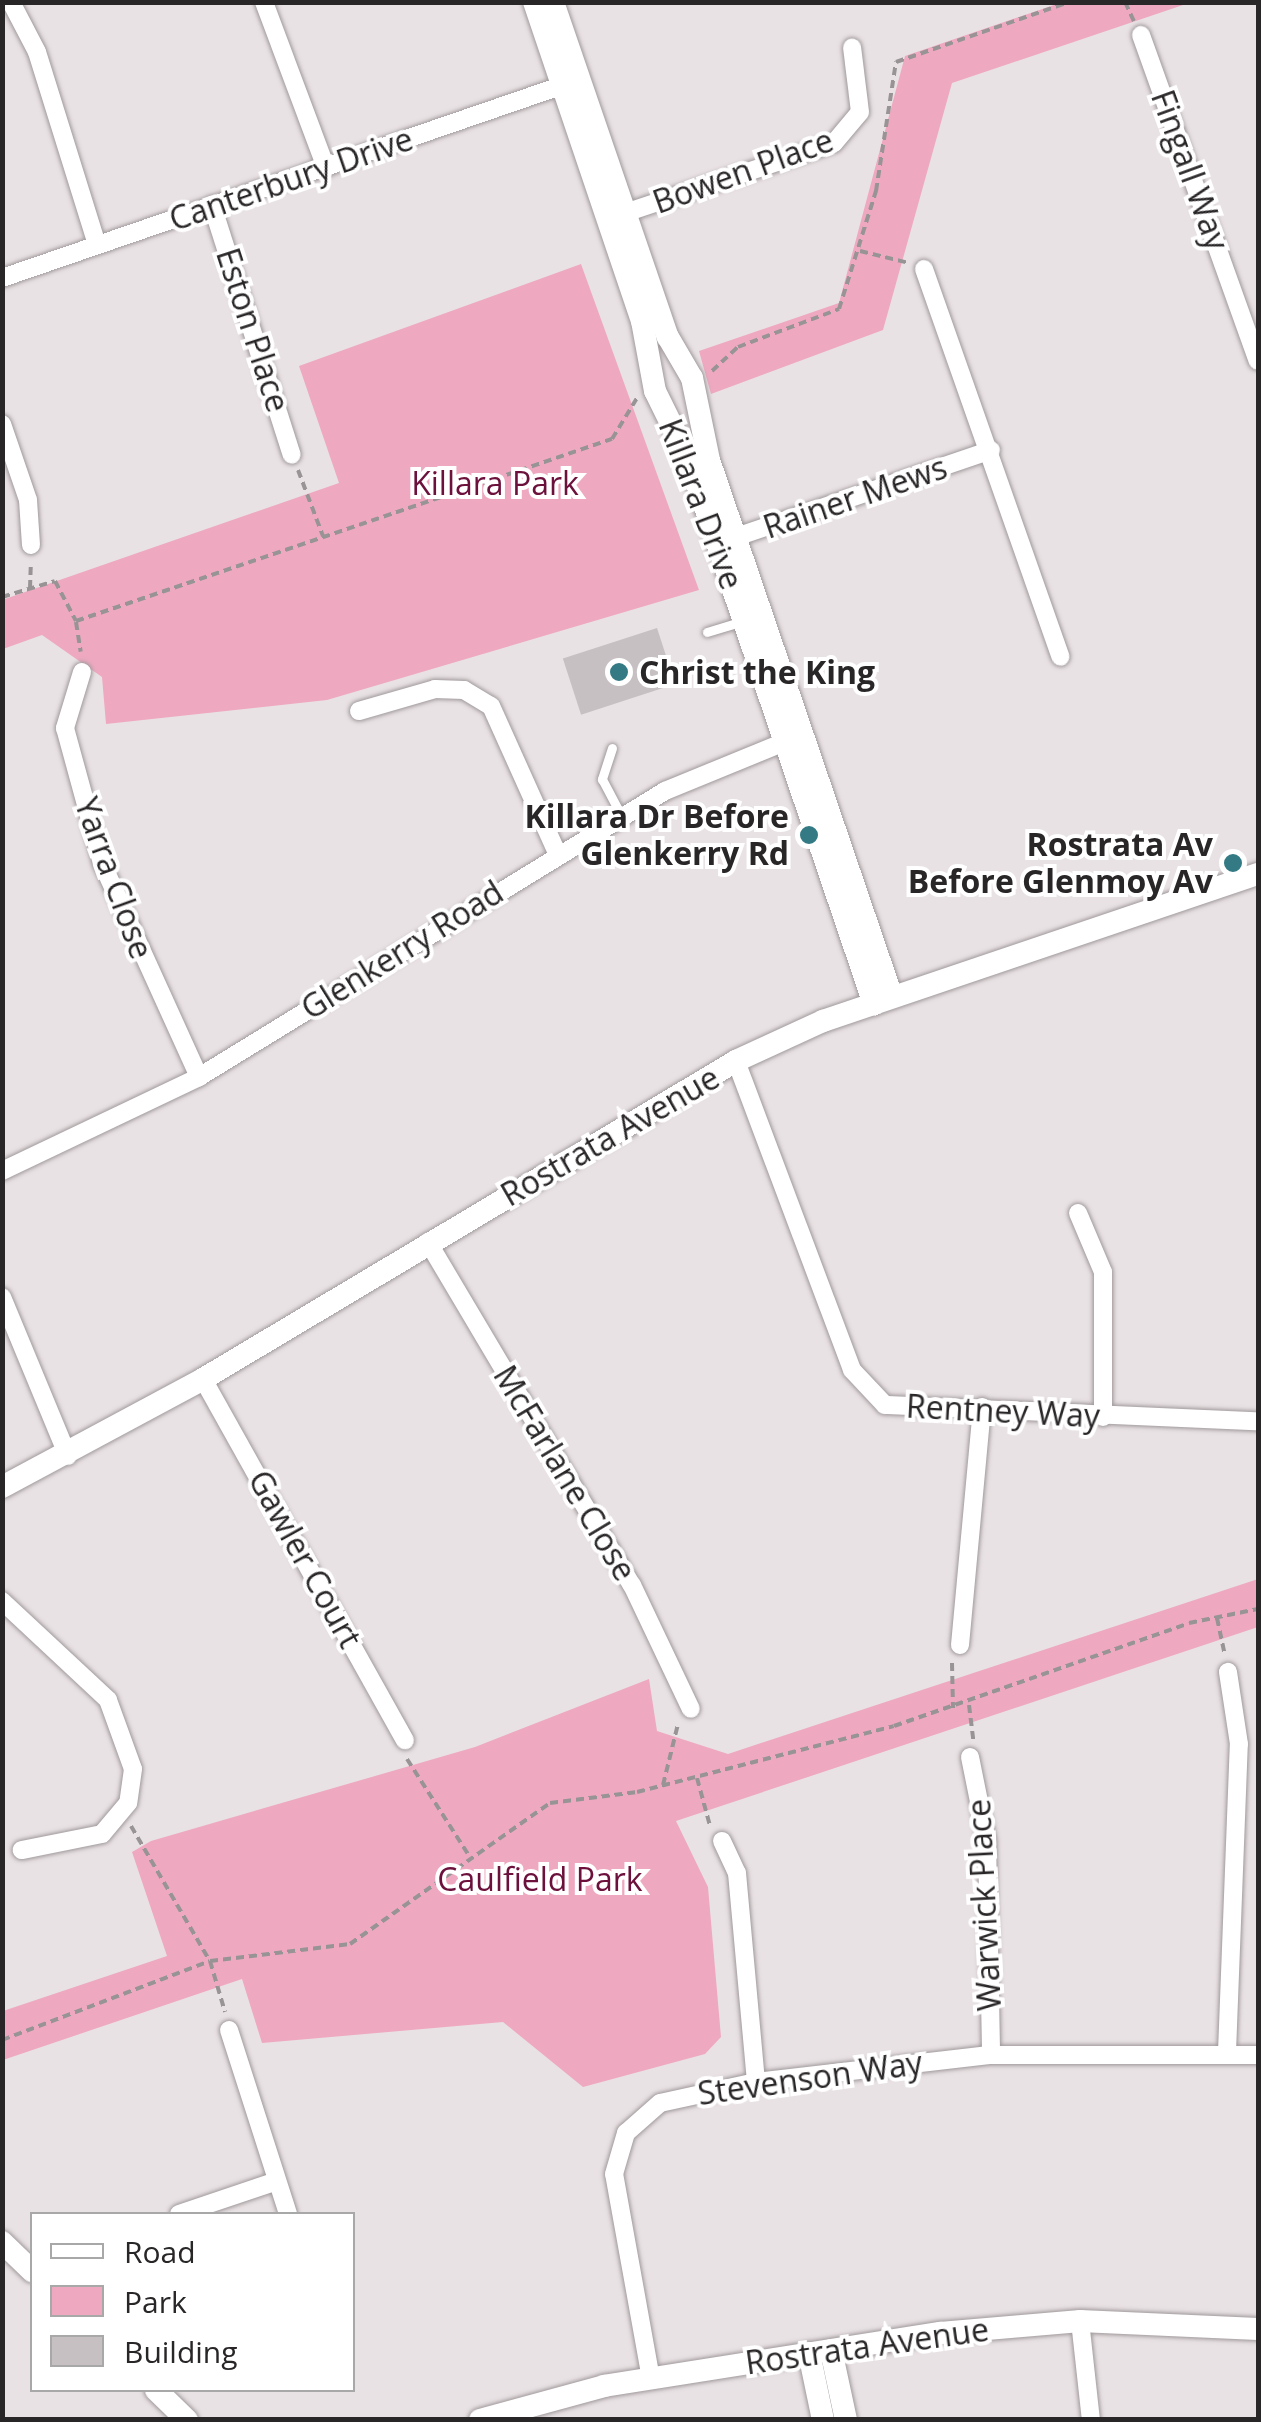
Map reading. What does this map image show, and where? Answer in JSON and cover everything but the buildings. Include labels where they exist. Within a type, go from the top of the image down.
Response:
[{"type":"street","points":[[11,2],[38,52],[97,245]]},
{"type":"street","points":[[264,2],[326,168]]},
{"type":"street","name":"Killara Drive","points":[[534,2],[571,83],[617,216],[668,337],[692,378],[727,540]]},
{"type":"street","name":"Killara Drive","points":[[553,2],[571,83]]},
{"type":"street","name":"Fingall Way","points":[[1141,35],[1258,361]]},
{"type":"street","name":"Bowen Place","points":[[617,216],[851,130],[861,79],[852,47]]},
{"type":"street","name":"Canterbury Drive","points":[[2,278],[571,83]]},
{"type":"street","name":"Eston Place","points":[[212,205],[292,455]]},
{"type":"street","name":"Killara Drive","points":[[617,216],[655,391],[727,540],[883,1001]]},
{"type":"street","name":"Rainer Mews","points":[[924,269],[1061,657]]},
{"type":"street","points":[[2,424],[28,500],[32,545]]},
{"type":"street","name":"Rainer Mews","points":[[727,540],[991,450]]},
{"type":"street","name":"Yarra Close","points":[[82,672],[65,728],[102,862],[199,1077]]},
{"type":"street","points":[[359,711],[435,689],[464,690],[491,706],[557,853]]},
{"type":"street","name":"Glenkerry Road","points":[[2,1171],[199,1077],[621,815],[794,738]]},
{"type":"street","name":"Rostrata Avenue","points":[[2,1487],[68,1456],[204,1379],[428,1242],[736,1062],[883,1001],[1258,874]]},
{"type":"street","name":"Rentney Way","points":[[736,1062],[852,1370],[885,1406],[1258,1422]]},
{"type":"street","points":[[1078,1213],[1103,1272],[1103,1417]]},
{"type":"street","name":"McFarlane Close","points":[[428,1242],[632,1585],[691,1709]]},
{"type":"street","points":[[2,1296],[68,1456]]},
{"type":"street","name":"Gawler Court","points":[[204,1379],[406,1740]]},
{"type":"street","points":[[960,1645],[982,1408]]},
{"type":"street","points":[[2,1601],[108,1700],[134,1769],[120,1817],[78,1846],[22,1850]]},
{"type":"street","points":[[1227,2052],[1239,1744],[1228,1672]]},
{"type":"street","name":"Warwick Place","points":[[970,1757],[987,1841],[991,2055]]},
{"type":"street","points":[[722,1842],[737,1872],[756,2082]]},
{"type":"street","points":[[229,2030],[287,2212]]},
{"type":"street","name":"Stevenson Way","points":[[651,2379],[616,2199],[616,2156],[639,2116],[660,2103],[756,2082],[991,2055],[1258,2055]]},
{"type":"street","points":[[185,2212],[277,2181]]},
{"type":"street","points":[[2,2242],[30,2269]]},
{"type":"street","points":[[1080,2321],[1091,2420]]},
{"type":"street","name":"Rostrata Avenue","points":[[480,2420],[651,2379],[820,2352],[1080,2321],[1258,2329]]},
{"type":"street","points":[[820,2352],[823,2420]]},
{"type":"street","points":[[820,2352],[846,2420]]},
{"type":"street","points":[[158,2392],[187,2420]]},
{"type":"lane","points":[[707,632],[754,617]]},
{"type":"lane","points":[[612,748],[602,779],[621,815]]},
{"type":"path","points":[[698,376],[738,347],[839,309],[860,252],[896,62],[1068,2]]},
{"type":"path","points":[[860,252],[924,269]]},
{"type":"path","points":[[76,622],[612,439],[627,409],[651,393]]},
{"type":"path","points":[[292,455],[324,536]]},
{"type":"path","points":[[30,588],[32,545]]},
{"type":"path","points":[[2,597],[30,588],[62,586],[76,622],[82,672]]},
{"type":"path","points":[[2,2040],[210,1961],[350,1944],[550,1803],[696,1778],[970,1705],[1216,1618],[1258,1609]]},
{"type":"path","points":[[1216,1618],[1228,1672]]},
{"type":"path","points":[[954,1709],[949,1671],[960,1645]]},
{"type":"path","points":[[970,1705],[970,1757]]},
{"type":"path","points":[[664,1785],[663,1758],[691,1709]]},
{"type":"path","points":[[406,1740],[407,1765],[470,1858]]},
{"type":"path","points":[[696,1778],[706,1821],[722,1842]]},
{"type":"path","points":[[120,1817],[152,1852],[210,1961],[229,2030]]},
{"type":"green space","points":[[1060,3],[1189,3],[952,83],[883,330],[711,394],[699,351],[839,303],[905,56]]},
{"type":"green space","name":"Killara Park","points":[[581,264],[699,590],[327,700],[106,724],[102,677],[42,635],[3,649],[2,600],[339,483],[299,366]]},
{"type":"green space","name":"Caulfield Park","points":[[1258,1579],[1258,1627],[676,1821],[708,1887],[721,2037],[705,2054],[583,2087],[503,2022],[262,2043],[242,1979],[3,2060],[3,2011],[167,1956],[132,1852],[151,1841],[475,1747],[649,1679],[657,1731],[728,1754]]},
{"type":"place","name":"Christ the King","points":[[619,672]]},
{"type":"place","name":"Killara Dr Before Glenkerry Rd","points":[[809,835]]},
{"type":"place","name":"Rostrata Av Before Glenmoy Av","points":[[1233,863]]}]
